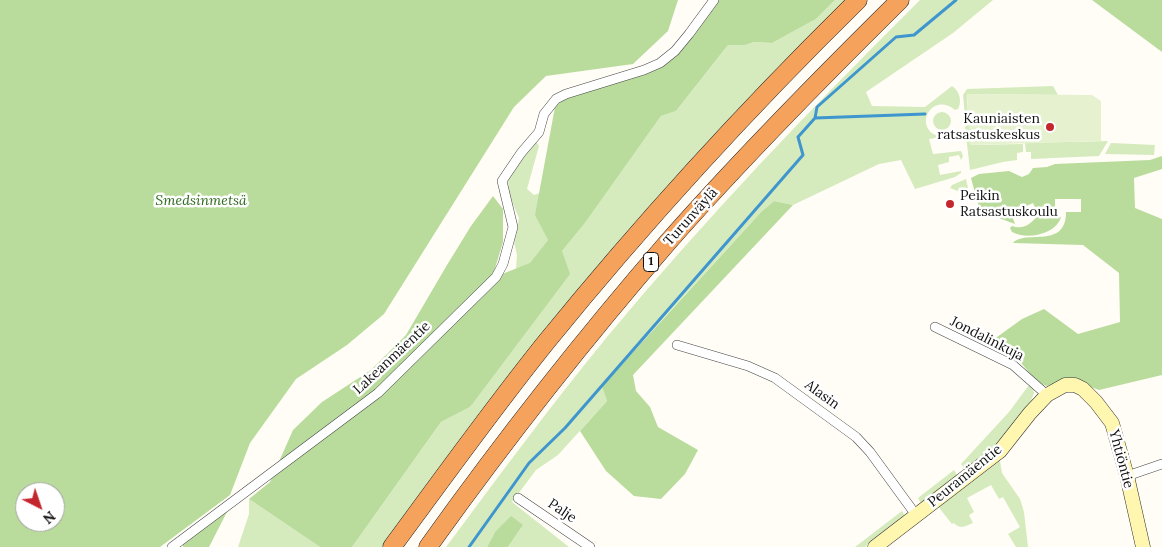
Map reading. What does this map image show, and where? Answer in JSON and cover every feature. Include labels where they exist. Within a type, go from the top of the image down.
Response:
[{"type":"highway","name":"Turunväylä","points":[[392,547],[499,403],[593,286],[645,226],[766,94],[858,0]]},
{"type":"highway","name":"Turunväylä","points":[[428,547],[550,384],[668,242],[787,112],[900,0]]},
{"type":"street","name":"Lakeanmäentie","points":[[172,547],[378,393],[496,277],[503,264],[513,227],[502,181],[521,153],[539,132],[544,114],[556,99],[660,63],[675,51],[714,0]]},
{"type":"street","name":"Jondalinkuja","points":[[935,327],[1014,365],[1048,395]]},
{"type":"street","name":"Alasin","points":[[677,345],[748,366],[775,378],[856,437],[870,452],[916,514]]},
{"type":"street","name":"Yhtiöntie","points":[[1048,395],[1065,385],[1075,385],[1083,389],[1096,402],[1112,423],[1127,476],[1143,547]]},
{"type":"street","name":"Peuramäentie","points":[[875,547],[1000,451],[1030,413],[1048,395]]},
{"type":"street","points":[[1127,476],[1162,464]]},
{"type":"street","name":"Palje","points":[[518,498],[590,547]]},
{"type":"green space","name":"Smedsinmetsä","points":[[0,0],[678,0],[668,31],[633,64],[546,76],[514,107],[384,314],[347,345],[296,379],[250,443],[230,495],[160,547],[0,547]]},
{"type":"green space","points":[[718,0],[835,0],[816,19],[772,43],[754,42],[745,45],[728,45],[676,111],[661,116],[585,223],[562,251],[570,274],[470,407],[441,422],[352,547],[320,547],[249,499],[270,482],[293,430],[322,402],[371,370],[406,335],[471,226],[493,196],[503,209],[503,242],[492,278],[530,263],[548,240],[535,215],[555,107],[564,99],[657,68]]},
{"type":"green space","points":[[835,0],[847,0],[504,383],[382,547],[352,547],[441,422],[470,407],[562,251],[585,223],[661,116],[676,111],[728,45],[745,45],[754,42],[772,43],[816,19]]},
{"type":"green space","points":[[920,0],[993,0],[953,33],[866,92],[872,106],[925,107],[952,86],[955,88],[960,103],[958,109],[955,110],[946,105],[938,105],[928,113],[926,120],[927,127],[932,133],[941,137],[929,139],[933,154],[961,151],[963,156],[961,160],[959,155],[949,157],[949,162],[938,165],[940,175],[961,171],[961,173],[955,177],[915,189],[901,160],[879,164],[793,205],[774,201],[762,211],[602,385],[607,401],[558,455],[536,470],[512,502],[569,547],[508,547],[523,525],[495,532],[487,547],[446,547],[525,441],[644,293],[759,165]]},
{"type":"green space","points":[[1092,0],[1162,0],[1162,52]]},
{"type":"green space","points":[[1053,86],[1058,95],[967,94],[968,118],[965,116],[963,95],[967,89]]},
{"type":"green space","points":[[967,94],[1092,95],[1101,101],[1101,141],[970,145]]},
{"type":"green space","points":[[942,112],[948,115],[951,121],[948,127],[942,130],[936,127],[933,121],[936,115]]},
{"type":"green space","points":[[969,123],[970,145],[1023,144],[1023,152],[1017,153],[1017,160],[970,170],[965,127]]},
{"type":"green space","points":[[536,141],[539,146],[527,189],[534,195],[540,193],[536,215],[548,240],[530,264],[516,269],[517,255],[514,242],[519,218],[509,195],[508,178],[520,156]]},
{"type":"green space","points":[[1108,141],[1099,156],[1031,159],[1031,152],[1026,152],[1025,143]]},
{"type":"green space","points":[[1111,143],[1155,145],[1154,155],[1105,154]]},
{"type":"green space","points":[[1162,156],[1162,169],[1134,178],[1135,208],[1162,219],[1162,375],[1099,390],[1075,381],[1046,386],[1036,381],[1018,359],[986,345],[1022,319],[1044,309],[1078,334],[1120,322],[1119,273],[1083,245],[1013,243],[1019,239],[1052,235],[1059,231],[1064,224],[1066,212],[1081,212],[1081,199],[1055,199],[1055,212],[1058,212],[1058,217],[1061,217],[1058,223],[1047,232],[1025,236],[1012,232],[1010,228],[1012,226],[1023,227],[1033,221],[1038,214],[1033,203],[1011,213],[1015,224],[980,211],[971,178],[979,174],[1009,171],[1022,177],[1029,174],[1033,168],[1047,167],[1055,164],[1150,160]]},
{"type":"green space","points":[[966,179],[968,188],[963,193],[950,188],[952,185]]},
{"type":"green space","points":[[774,201],[793,205],[633,375],[636,391],[650,407],[658,427],[698,450],[685,474],[661,499],[634,496],[606,471],[580,431],[607,401],[602,386],[762,211]]},
{"type":"green space","points":[[1029,385],[1033,388],[1034,393],[1030,403],[996,446],[965,469],[961,464],[1009,412]]},
{"type":"green space","points":[[1000,461],[1002,473],[1020,499],[1024,512],[1028,547],[1016,547],[1008,534],[1020,527],[1003,497],[999,499],[991,485],[967,498],[974,512],[969,515],[973,523],[963,527],[952,524],[939,507]]},
{"type":"green space","points":[[954,470],[957,475],[921,503],[918,498]]},
{"type":"green space","points":[[249,499],[320,547],[238,547],[249,514]]},
{"type":"green space","points":[[228,510],[209,547],[183,547],[183,544]]},
{"type":"green space","points":[[902,511],[905,516],[865,547],[855,547]]},
{"type":"green space","points":[[511,516],[523,525],[508,547],[487,547],[495,532]]},
{"type":"waterway","points":[[815,118],[817,107],[896,37],[914,35],[956,0]]},
{"type":"waterway","points":[[469,547],[529,463],[565,428],[803,155],[798,137],[815,118],[925,114]]},
{"type":"place","name":"Kauniaisten ratsastuskeskus","points":[[1050,127]]},
{"type":"place","name":"Peikin Ratsastuskoulu","points":[[950,204]]}]
